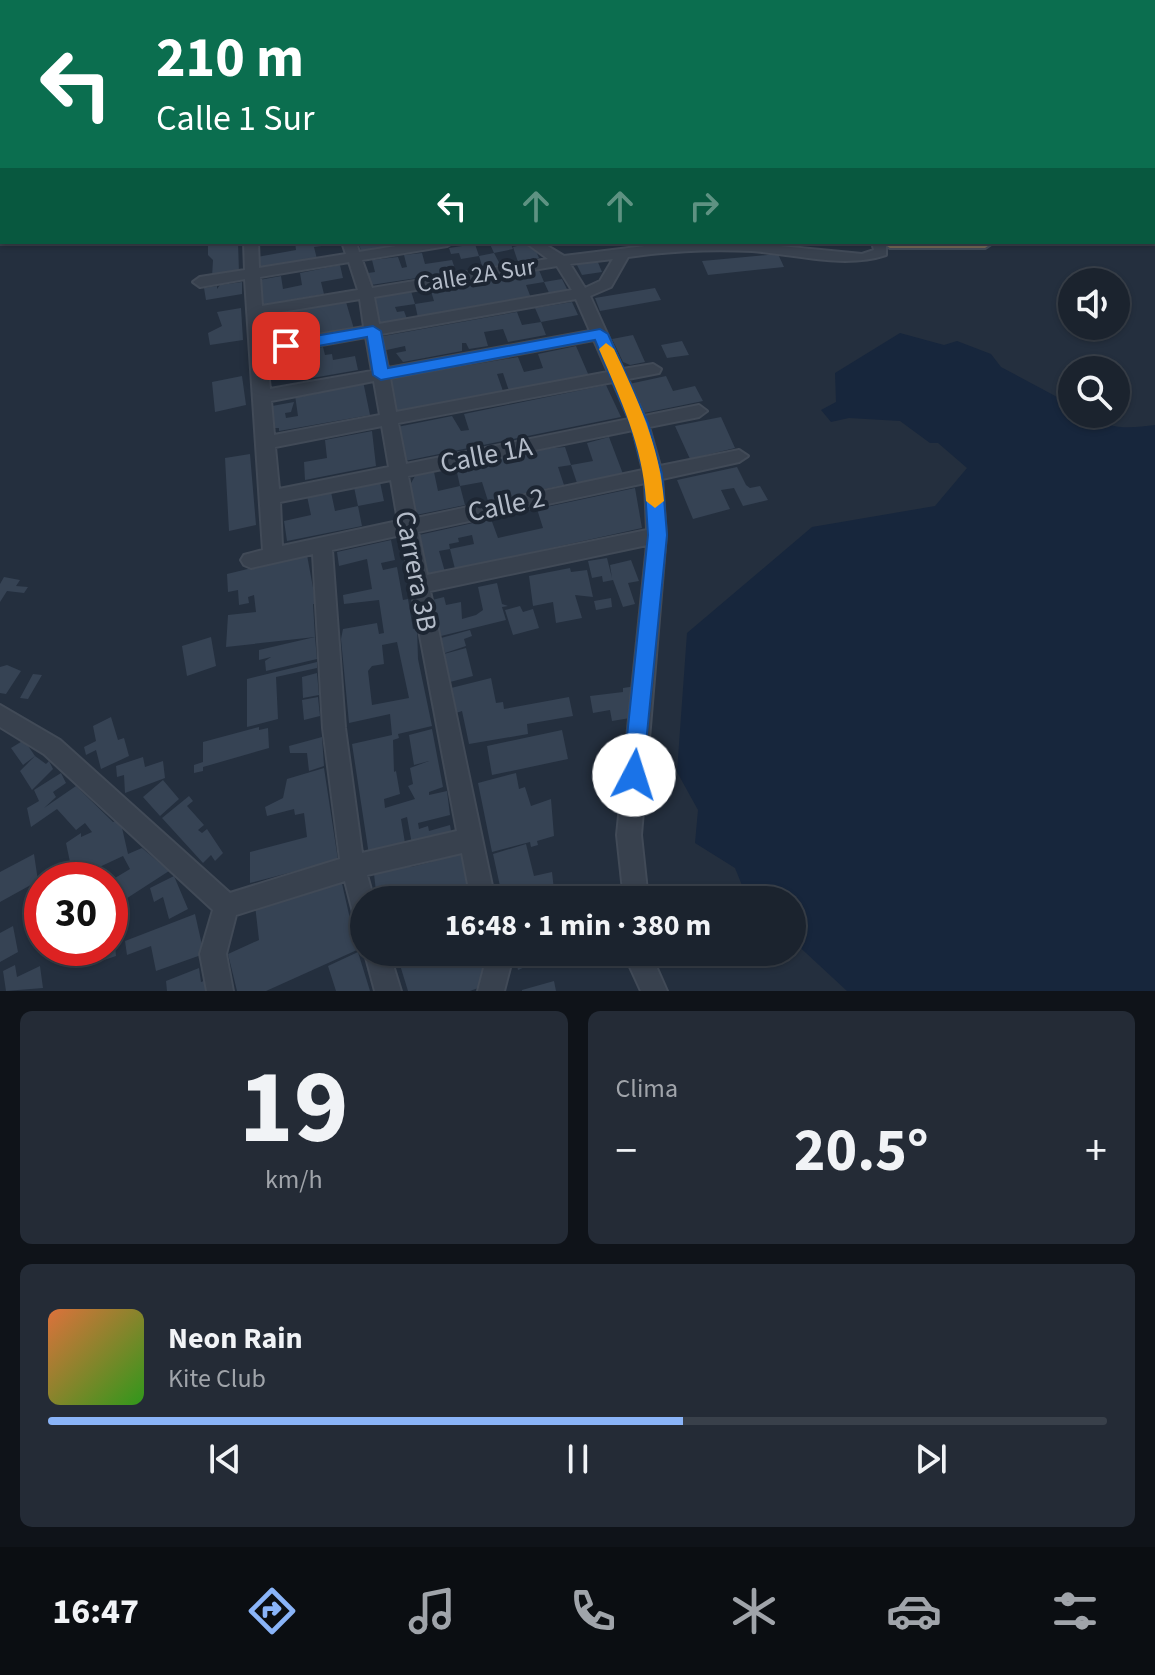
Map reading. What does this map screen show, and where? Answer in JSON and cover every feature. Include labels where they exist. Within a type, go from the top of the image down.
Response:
[{"type":"street","points":[[251,244],[253,312],[265,396],[273,553],[251,560]]},
{"type":"street","points":[[200,282],[252,274],[352,250],[423,244]]},
{"type":"street","points":[[535,244],[561,261],[581,293],[639,423],[653,474],[657,535],[629,835],[634,886]]},
{"type":"street","name":"Calle 2A Sur","points":[[253,312],[561,261],[703,244],[863,258],[881,252],[879,244]]},
{"type":"street","name":"Carrera 3B","points":[[352,250],[366,293],[419,585],[480,886]]},
{"type":"street","points":[[257,351],[581,293],[606,284],[623,253]]},
{"type":"street","points":[[265,396],[600,334]]},
{"type":"street","points":[[268,442],[653,369]]},
{"type":"street","name":"Calle 1A","points":[[272,497],[699,411]]},
{"type":"street","name":"Calle 2","points":[[273,553],[739,456]]},
{"type":"street","points":[[419,585],[657,535]]},
{"type":"street","points":[[322,543],[337,772],[357,886]]},
{"type":"street","points":[[0,715],[52,747],[226,906]]},
{"type":"street","points":[[226,906],[352,867],[469,840]]},
{"type":"street","points":[[220,991],[213,954],[226,906]]},
{"type":"street","points":[[380,966],[388,991]]},
{"type":"street","points":[[491,991],[497,966]]},
{"type":"street","points":[[643,966],[654,991]]},
{"type":"water","points":[[900,333],[944,345],[957,341],[991,354],[1001,367],[1058,398],[1058,428],[1155,425],[1155,991],[847,991],[806,953],[806,886],[742,886],[735,868],[695,843],[698,810],[677,772],[687,633],[812,527],[935,506],[967,468],[938,443],[930,443],[900,421],[849,418],[831,422],[821,410],[836,402],[835,373]]},
{"type":"building","points":[[208,244],[238,244],[239,272],[212,277],[213,260],[208,255]]},
{"type":"building","points":[[295,244],[337,244],[314,247],[317,259],[258,269],[257,257],[296,250]]},
{"type":"building","points":[[359,244],[408,244],[361,252]]},
{"type":"building","points":[[475,244],[479,256],[461,259],[459,253],[451,254],[449,248]]},
{"type":"building","points":[[490,244],[511,244],[513,249],[494,253]]},
{"type":"building","points":[[534,246],[539,258],[518,262],[513,247]]},
{"type":"building","points":[[422,253],[425,264],[452,260],[456,272],[371,285],[368,273],[375,272],[372,260],[398,257],[402,268],[407,267],[404,255]]},
{"type":"building","points":[[494,253],[501,266],[483,269],[479,256]]},
{"type":"building","points":[[778,254],[784,267],[708,275],[702,261]]},
{"type":"building","points":[[597,260],[602,272],[582,275],[576,263]]},
{"type":"building","points":[[340,265],[343,278],[321,282],[324,294],[261,305],[259,280],[281,276],[283,289],[302,285],[300,273]]},
{"type":"building","points":[[539,270],[544,282],[526,285],[531,298],[418,318],[415,304],[434,301],[430,288]]},
{"type":"building","points":[[562,279],[568,291],[550,295],[544,282]]},
{"type":"building","points":[[242,282],[242,294],[206,300],[204,288],[217,286],[217,289],[220,285]]},
{"type":"building","points":[[655,288],[661,300],[600,311],[595,298]]},
{"type":"building","points":[[411,291],[415,304],[395,307],[397,312],[404,311],[407,319],[377,324],[372,298]]},
{"type":"building","points":[[346,302],[354,329],[264,345],[263,316]]},
{"type":"building","points":[[572,302],[578,315],[541,322],[535,308]]},
{"type":"building","points":[[241,308],[243,340],[210,345],[208,333],[222,326],[217,312]]},
{"type":"building","points":[[517,312],[522,325],[541,322],[546,335],[508,342],[503,329],[484,332],[488,346],[469,349],[466,343],[462,343],[462,351],[403,362],[396,353],[406,351],[405,346],[382,351],[378,337]]},
{"type":"building","points":[[633,335],[645,362],[630,365],[623,362],[612,339]]},
{"type":"building","points":[[682,341],[689,355],[667,358],[661,345]]},
{"type":"building","points":[[576,346],[589,376],[509,391],[503,373],[497,374],[503,391],[394,412],[388,379],[518,357],[524,372],[543,368],[538,354]]},
{"type":"building","points":[[323,347],[325,355],[332,354],[333,360],[355,356],[358,370],[301,380],[300,371],[306,370],[305,365],[267,371],[266,357]]},
{"type":"building","points":[[242,376],[246,405],[215,412],[212,382]]},
{"type":"building","points":[[666,376],[673,391],[695,386],[703,401],[644,413],[629,384]]},
{"type":"building","points":[[363,381],[370,415],[279,431],[279,428],[274,428],[272,406],[294,402],[291,412],[285,413],[286,418],[298,416],[295,395]]},
{"type":"building","points":[[606,385],[621,417],[405,461],[397,427],[452,416],[461,431],[469,430],[464,414]]},
{"type":"building","points":[[721,417],[735,448],[690,459],[675,426]]},
{"type":"building","points":[[372,431],[376,466],[305,480],[304,462],[327,458],[325,440]]},
{"type":"building","points":[[609,437],[623,474],[577,483],[571,465],[593,461],[587,443]]},
{"type":"building","points":[[565,447],[571,465],[558,467],[564,485],[488,501],[482,482],[460,486],[456,468],[532,450]]},
{"type":"building","points":[[250,454],[256,525],[229,531],[225,458]]},
{"type":"building","points":[[737,467],[746,485],[750,488],[760,486],[768,500],[743,506],[734,488],[721,490],[730,509],[693,519],[677,480]]},
{"type":"building","points":[[434,472],[438,491],[460,486],[465,505],[416,515],[410,485],[415,476]]},
{"type":"building","points":[[380,482],[384,501],[358,506],[354,487]]},
{"type":"building","points":[[635,488],[642,528],[455,569],[450,549],[439,551],[445,572],[428,576],[419,535],[491,519],[498,538],[543,528],[537,509]],"holes":[[[472,535],[474,544],[450,549],[449,544],[459,542],[458,538]]]},
{"type":"building","points":[[331,492],[335,511],[358,506],[362,526],[287,541],[284,521],[311,515],[307,496]]},
{"type":"building","points":[[391,540],[395,560],[381,563],[383,570],[397,567],[403,600],[408,599],[413,629],[417,628],[418,659],[432,726],[398,734],[399,738],[393,740],[394,772],[400,794],[384,799],[385,808],[415,799],[408,786],[413,784],[410,768],[429,761],[414,765],[409,735],[432,729],[443,787],[429,792],[429,795],[447,791],[450,815],[418,823],[419,829],[428,826],[429,831],[450,825],[452,837],[413,850],[407,817],[401,819],[406,849],[369,855],[352,744],[392,735],[390,714],[349,723],[341,639],[343,629],[377,623],[379,634],[384,633],[379,600],[344,604],[343,595],[372,589],[367,559],[339,566],[337,552]],"holes":[[[397,642],[409,698],[372,705],[368,671],[372,666],[384,664],[382,645]]]},
{"type":"building","points":[[307,555],[316,604],[313,604],[315,637],[226,647],[228,615],[256,612],[254,595],[248,597],[249,603],[239,605],[238,590],[228,592],[227,574]]},
{"type":"building","points":[[607,558],[612,578],[610,565],[631,560],[639,581],[628,583],[635,604],[623,607],[613,580],[603,582],[602,576],[592,578],[588,561]]},
{"type":"building","points":[[570,568],[571,572],[587,570],[593,597],[575,595],[582,618],[556,623],[553,602],[533,606],[529,576]]},
{"type":"building","points":[[4,577],[20,580],[16,586],[28,587],[24,593],[7,591],[0,602],[0,584]]},
{"type":"building","points":[[497,583],[502,604],[508,606],[502,607],[506,620],[441,636],[432,600],[444,597],[446,605],[461,602],[462,619],[483,610],[478,587]]},
{"type":"building","points":[[611,598],[612,607],[596,610],[594,601]]},
{"type":"building","points":[[520,606],[523,612],[533,609],[539,628],[513,635],[505,610]]},
{"type":"building","points":[[470,630],[472,636],[464,639],[466,646],[445,653],[441,638]]},
{"type":"building","points":[[211,637],[216,666],[187,676],[182,646]]},
{"type":"building","points":[[315,637],[317,659],[266,671],[265,661],[271,657],[259,660],[259,650]]},
{"type":"building","points":[[466,648],[473,676],[450,682],[444,654]]},
{"type":"building","points":[[317,662],[317,668],[276,677],[278,719],[247,727],[247,679]]},
{"type":"building","points":[[7,665],[21,671],[6,694],[0,693],[0,667]]},
{"type":"building","points":[[317,673],[319,695],[303,698],[302,677]]},
{"type":"building","points":[[33,674],[42,675],[28,699],[20,698]]},
{"type":"building","points":[[491,678],[496,703],[503,702],[504,709],[569,697],[573,716],[527,724],[528,734],[469,744],[462,711],[456,713],[451,688]]},
{"type":"building","points":[[636,686],[640,707],[629,708],[630,718],[612,721],[610,710],[593,713],[590,696],[623,692],[623,688]]},
{"type":"building","points":[[318,697],[320,716],[304,720],[302,700]]},
{"type":"building","points":[[111,717],[118,740],[124,738],[129,756],[101,769],[96,750],[86,755],[84,747],[96,741],[93,726]]},
{"type":"building","points":[[259,727],[259,730],[268,728],[269,748],[203,767],[203,771],[194,773],[194,765],[203,762],[203,742]]},
{"type":"building","points":[[562,730],[568,759],[492,775],[487,746]]},
{"type":"building","points":[[322,737],[324,766],[309,771],[307,753],[290,753],[289,746]]},
{"type":"building","points":[[24,740],[35,756],[23,765],[11,748]]},
{"type":"building","points":[[35,756],[46,764],[49,761],[53,769],[32,790],[20,771]]},
{"type":"building","points":[[143,757],[145,767],[163,761],[165,778],[125,793],[124,775],[117,777],[116,766]]},
{"type":"building","points":[[324,768],[338,860],[250,883],[250,852],[307,837],[304,813],[295,815],[294,809],[267,816],[265,807],[283,798],[287,779]]},
{"type":"building","points":[[61,773],[66,783],[53,792],[56,797],[44,808],[76,786],[113,822],[120,819],[128,854],[142,848],[169,871],[128,898],[130,869],[123,856],[110,862],[70,862],[66,843],[81,833],[81,837],[92,832],[85,823],[76,830],[57,809],[31,827],[27,808],[39,801],[34,790]]},
{"type":"building","points":[[516,773],[519,789],[525,787],[531,806],[551,799],[554,836],[537,841],[538,845],[531,847],[530,842],[492,852],[478,783]]},
{"type":"building","points":[[163,780],[179,799],[160,816],[143,797]]},
{"type":"building","points":[[189,796],[193,801],[187,806],[204,825],[198,830],[202,833],[207,829],[223,853],[215,861],[211,855],[203,863],[162,818]]},
{"type":"building","points":[[526,844],[534,876],[552,872],[554,886],[500,886],[493,854]]},
{"type":"building","points":[[453,850],[466,859],[469,886],[375,886],[374,874],[396,866],[411,867],[431,862],[435,856]]},
{"type":"building","points":[[34,854],[35,862],[24,862],[24,889],[0,902],[0,872]]},
{"type":"building","points":[[174,876],[188,909],[169,919],[163,897],[154,902],[150,888]]},
{"type":"building","points":[[341,879],[350,919],[350,953],[266,991],[237,991],[228,954],[259,940],[255,905]]},
{"type":"building","points":[[195,914],[204,954],[156,971],[151,946],[128,955],[128,940]]},
{"type":"building","points":[[13,926],[18,952],[0,962],[0,933]]},
{"type":"building","points":[[350,956],[350,966],[362,966],[370,991],[336,991],[328,966]]},
{"type":"building","points":[[15,965],[17,977],[40,966],[43,988],[6,991],[3,971]]},
{"type":"building","points":[[400,966],[485,966],[489,984],[470,991],[408,991]]},
{"type":"building","points":[[199,968],[201,982],[207,980],[208,991],[167,991],[166,981]]},
{"type":"building","points":[[554,981],[556,991],[522,991],[522,990]]},
{"type":"slow traffic","points":[[606,349],[639,423],[653,474],[655,501]]},
{"type":"route","points":[[286,346],[373,331],[381,375],[600,334],[639,423],[653,474],[657,535],[634,775]]}]
